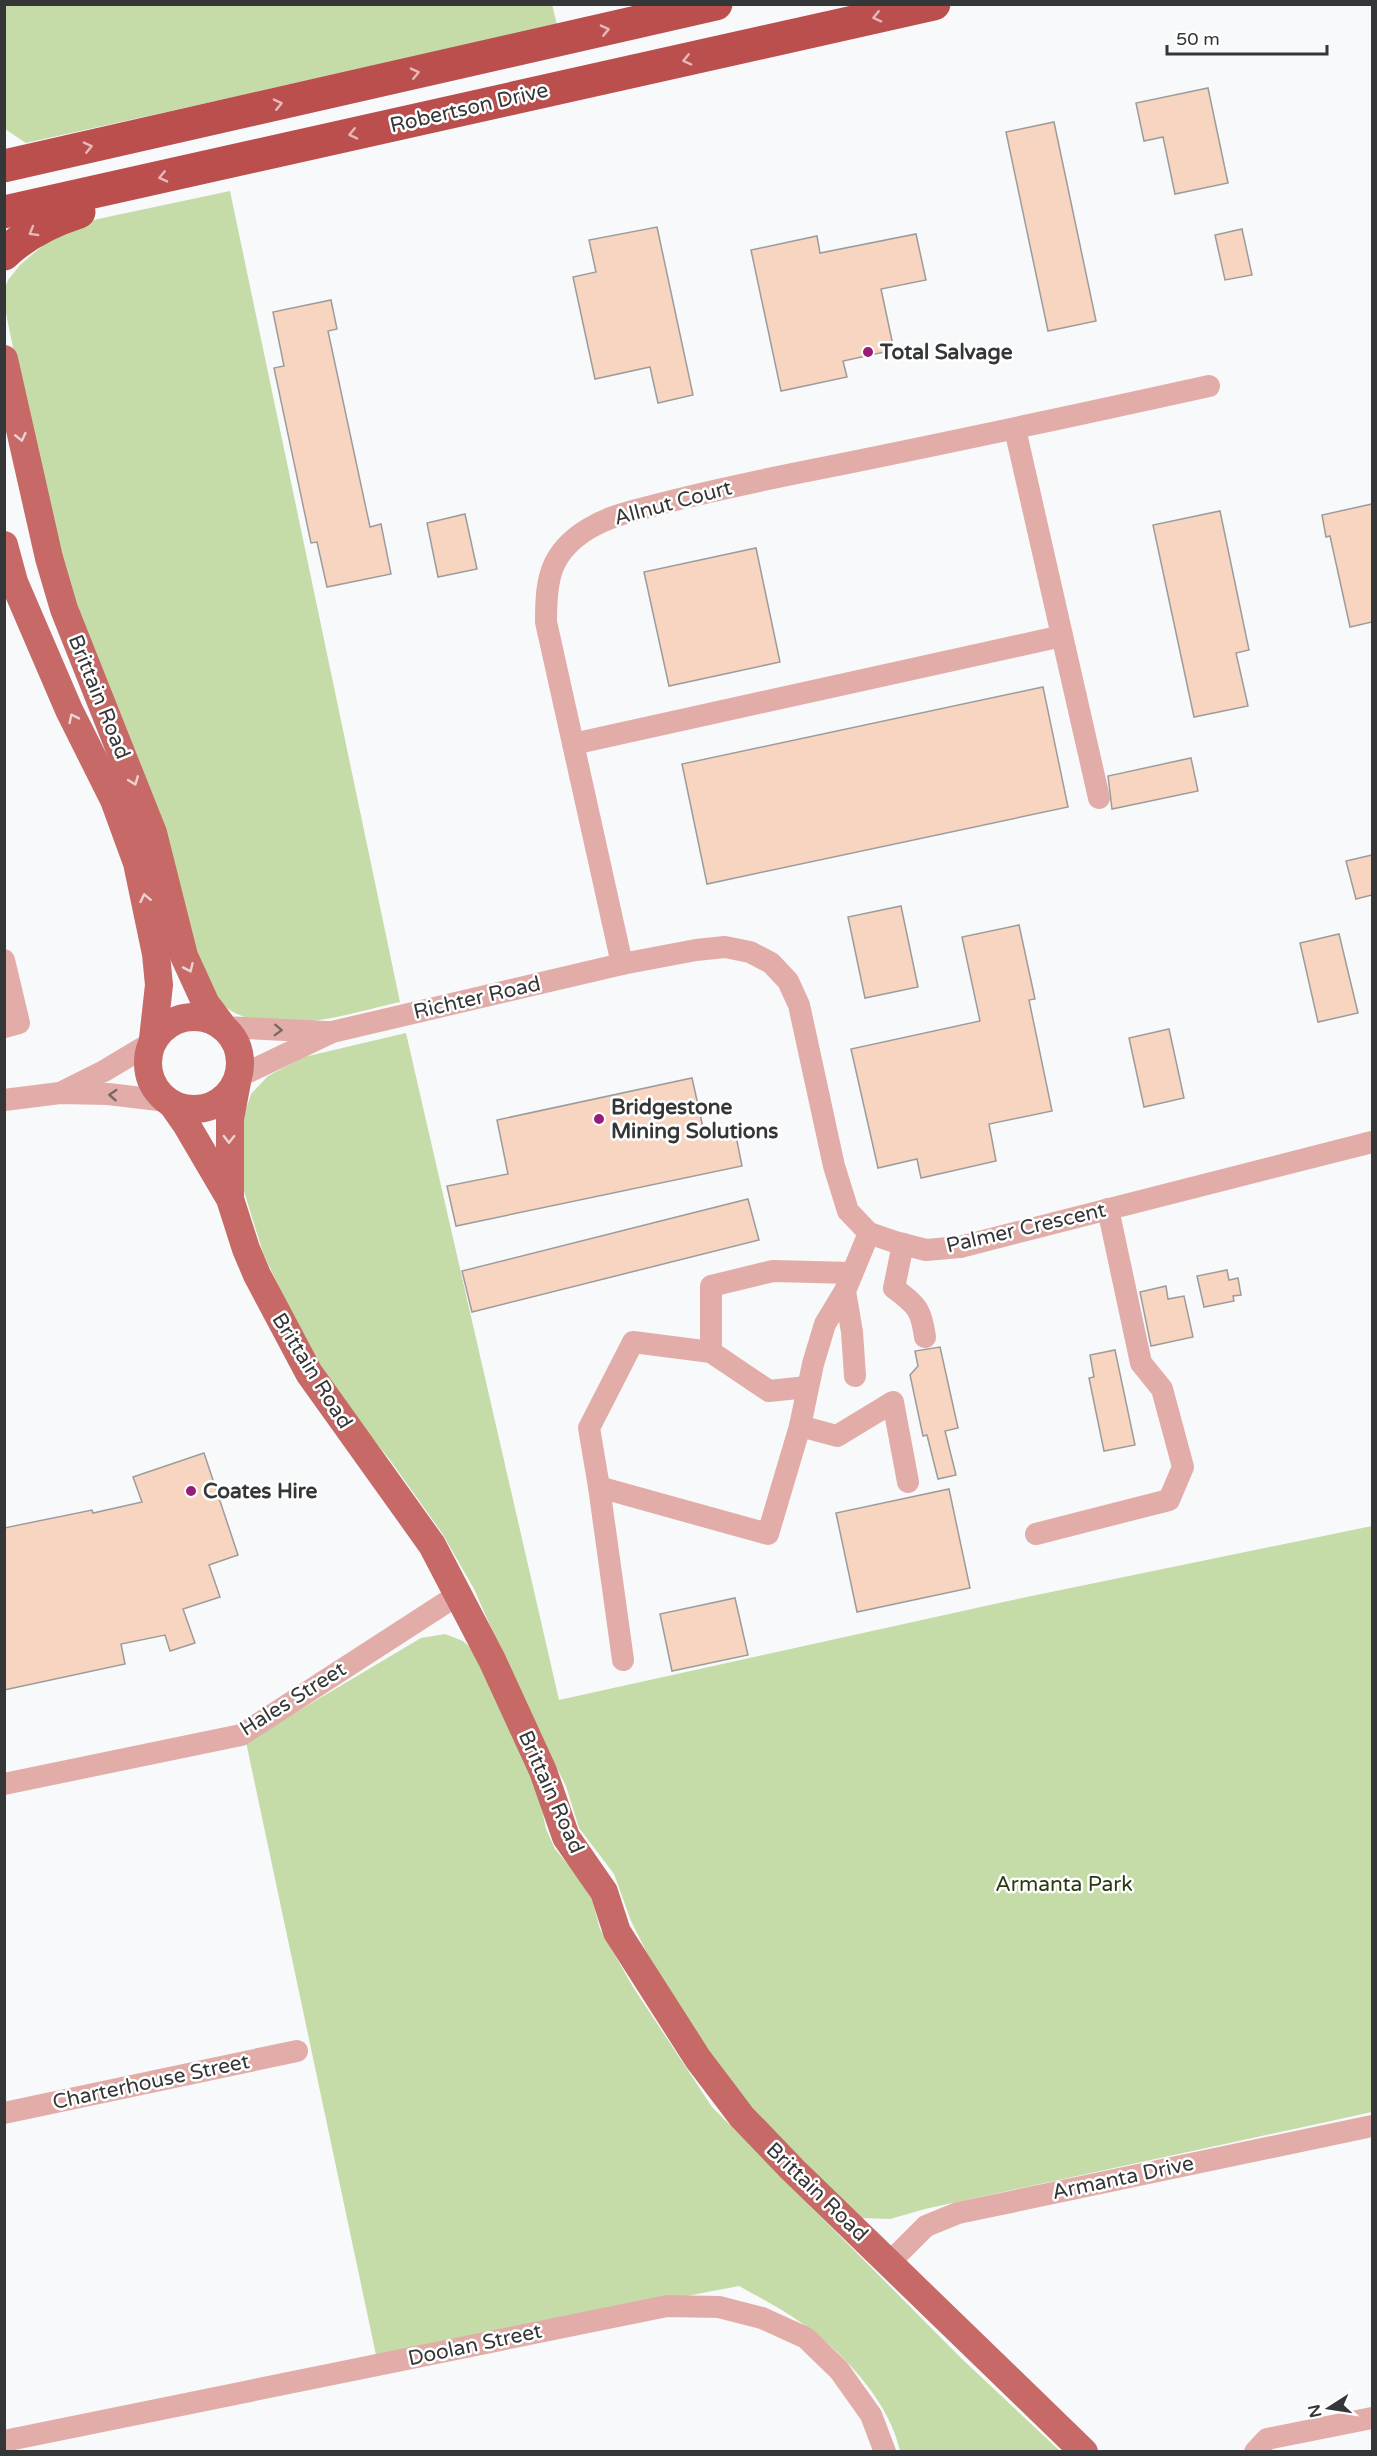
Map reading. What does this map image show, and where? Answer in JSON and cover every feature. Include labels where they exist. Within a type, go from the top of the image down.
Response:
[{"type":"highway","points":[[13,158],[716,4]]},
{"type":"highway","name":"Robertson Drive","points":[[4,212],[934,4]]},
{"type":"highway","points":[[4,254],[27,235],[60,218],[80,212],[99,191]]},
{"type":"main road","name":"Brittain Road","points":[[4,359],[46,547],[64,609],[153,833],[184,956],[206,1004],[222,1026]]},
{"type":"main road","name":"Brittain Road","points":[[4,545],[14,582],[69,710],[114,800],[137,862],[156,954],[159,985],[152,1041]]},
{"type":"main road","points":[[184,1017],[207,1018],[222,1026],[233,1037],[240,1064],[237,1079],[229,1094],[216,1103],[202,1108],[187,1109],[169,1102],[151,1080],[147,1068],[152,1041],[163,1027],[184,1017]]},
{"type":"main road","name":"Brittain Road","points":[[230,1199],[230,1119],[237,1079]]},
{"type":"main road","name":"Brittain Road","points":[[169,1102],[186,1124],[230,1199],[257,1275],[309,1373],[432,1545],[492,1660],[543,1771],[566,1837],[604,1892],[617,1932],[698,2059],[742,2117],[1084,2451]]},
{"type":"street","name":"Allnut Court","points":[[622,964],[546,622],[546,588],[555,561],[569,544],[587,529],[612,517],[699,493],[1015,429],[1209,386]]},
{"type":"street","points":[[1015,429],[1099,798]]},
{"type":"street","points":[[573,744],[1062,636]]},
{"type":"street","name":"Palmer Crescent","points":[[622,964],[726,947],[750,952],[771,963],[788,981],[800,1005],[834,1166],[848,1211],[869,1233],[926,1250],[960,1247],[1372,1142]]},
{"type":"street","points":[[4,960],[19,1023],[4,1027]]},
{"type":"street","name":"Richter Road","points":[[237,1079],[332,1032],[622,964]]},
{"type":"street","name":"Richter Road","points":[[222,1026],[332,1032]]},
{"type":"street","points":[[60,1093],[104,1071],[152,1041]]},
{"type":"street","points":[[4,1100],[60,1093],[108,1094],[169,1102]]},
{"type":"street","points":[[1036,1534],[1169,1500],[1183,1467],[1162,1389],[1141,1363],[1108,1209]]},
{"type":"street","points":[[599,1487],[768,1534],[800,1426],[807,1387],[825,1324],[849,1282],[869,1233]]},
{"type":"street","points":[[903,1244],[894,1288],[914,1304],[922,1316],[925,1337]]},
{"type":"street","points":[[711,1352],[711,1286],[773,1271],[849,1282]]},
{"type":"street","points":[[849,1282],[855,1376]]},
{"type":"street","points":[[623,1660],[589,1428],[633,1342],[711,1352],[769,1391],[807,1387]]},
{"type":"street","points":[[800,1426],[837,1436],[892,1402],[908,1482]]},
{"type":"street","name":"Hales Street","points":[[4,1784],[241,1735],[459,1594]]},
{"type":"street","name":"Charterhouse Street","points":[[4,2113],[297,2051]]},
{"type":"street","name":"Armanta Drive","points":[[890,2263],[926,2226],[958,2213],[1372,2126]]},
{"type":"street","name":"Doolan Street","points":[[4,2441],[667,2306],[708,2306],[762,2318],[806,2338],[839,2370],[871,2415],[885,2451]]},
{"type":"street","points":[[1261,2445],[1372,2418]]},
{"type":"green space","points":[[552,4],[557,25],[26,143],[5,129],[4,5]]},
{"type":"green space","points":[[230,191],[400,1002],[338,1017],[294,1023],[272,1023],[233,1012],[208,986],[73,613],[28,423],[5,308],[4,291],[8,280],[20,265],[47,242],[76,226],[98,219]]},
{"type":"green space","name":"Armanta Park","points":[[406,1033],[559,1700],[1008,1601],[1372,1526],[1372,2112],[925,2209],[890,2219],[861,2218],[806,2170],[714,2062],[647,1953],[631,1921],[614,1874],[579,1828],[566,1786],[526,1707],[474,1589],[442,1533],[390,1460],[341,1399],[300,1332],[263,1253],[243,1188],[242,1121],[251,1094],[268,1076],[304,1057]]},
{"type":"green space","points":[[445,1634],[463,1641],[477,1654],[535,1777],[546,1829],[555,1849],[576,1874],[592,1900],[600,1929],[633,1987],[712,2107],[962,2359],[1060,2451],[900,2451],[887,2416],[851,2366],[822,2338],[799,2321],[739,2286],[376,2355],[246,1742],[421,1638]]},
{"type":"building","points":[[1208,88],[1228,183],[1175,194],[1163,137],[1144,141],[1136,103]]},
{"type":"building","points":[[1054,122],[1096,321],[1048,331],[1006,132]]},
{"type":"building","points":[[657,227],[693,395],[658,403],[650,367],[595,379],[573,277],[596,272],[589,240]]},
{"type":"building","points":[[1242,229],[1252,275],[1225,280],[1215,235]]},
{"type":"building","points":[[916,234],[926,280],[881,289],[894,350],[843,361],[847,377],[781,391],[751,250],[817,236],[820,253]]},
{"type":"building","points":[[331,300],[337,329],[328,331],[370,527],[381,524],[391,574],[327,587],[317,542],[311,543],[274,368],[284,366],[273,312]]},
{"type":"building","points":[[1372,504],[1372,622],[1350,627],[1330,536],[1326,537],[1322,515]]},
{"type":"building","points":[[1220,511],[1249,650],[1236,653],[1248,706],[1194,717],[1153,525]]},
{"type":"building","points":[[465,514],[477,569],[438,577],[427,523]]},
{"type":"building","points":[[756,548],[780,662],[669,686],[644,572]]},
{"type":"building","points":[[1043,687],[1068,807],[707,884],[682,764]]},
{"type":"building","points":[[1191,758],[1198,791],[1112,809],[1108,776]]},
{"type":"building","points":[[1372,855],[1372,895],[1356,899],[1346,861]]},
{"type":"building","points":[[901,906],[918,987],[865,998],[848,917]]},
{"type":"building","points":[[1019,925],[1035,999],[1029,1000],[1052,1111],[989,1124],[996,1161],[921,1178],[917,1159],[878,1168],[851,1049],[980,1021],[962,937]]},
{"type":"building","points":[[1339,934],[1358,1013],[1318,1022],[1300,943]]},
{"type":"building","points":[[1169,1029],[1184,1098],[1144,1107],[1129,1038]]},
{"type":"building","points":[[692,1078],[704,1132],[734,1126],[742,1166],[456,1226],[447,1186],[508,1174],[497,1120]]},
{"type":"building","points":[[748,1199],[759,1240],[472,1312],[462,1271]]},
{"type":"building","points":[[1227,1270],[1229,1280],[1238,1278],[1241,1295],[1233,1296],[1234,1301],[1204,1307],[1197,1276]]},
{"type":"building","points":[[1166,1286],[1168,1299],[1184,1296],[1193,1337],[1151,1346],[1140,1292]]},
{"type":"building","points":[[940,1347],[958,1428],[945,1431],[956,1475],[938,1479],[927,1435],[923,1436],[910,1375],[918,1366],[915,1351]]},
{"type":"building","points":[[1115,1350],[1135,1445],[1104,1451],[1089,1378],[1094,1377],[1090,1355]]},
{"type":"building","points":[[204,1453],[238,1555],[209,1565],[220,1597],[183,1609],[195,1643],[170,1651],[165,1635],[121,1644],[125,1664],[4,1690],[4,1528],[142,1502],[133,1477]]},
{"type":"building","points":[[949,1489],[970,1588],[857,1612],[836,1513]]},
{"type":"building","points":[[735,1598],[748,1655],[672,1671],[660,1614]]},
{"type":"place","name":"Total Salvage","points":[[868,352]]},
{"type":"place","name":"Bridgestone Mining Solutions","points":[[599,1119]]},
{"type":"place","name":"Coates Hire","points":[[191,1491]]}]
